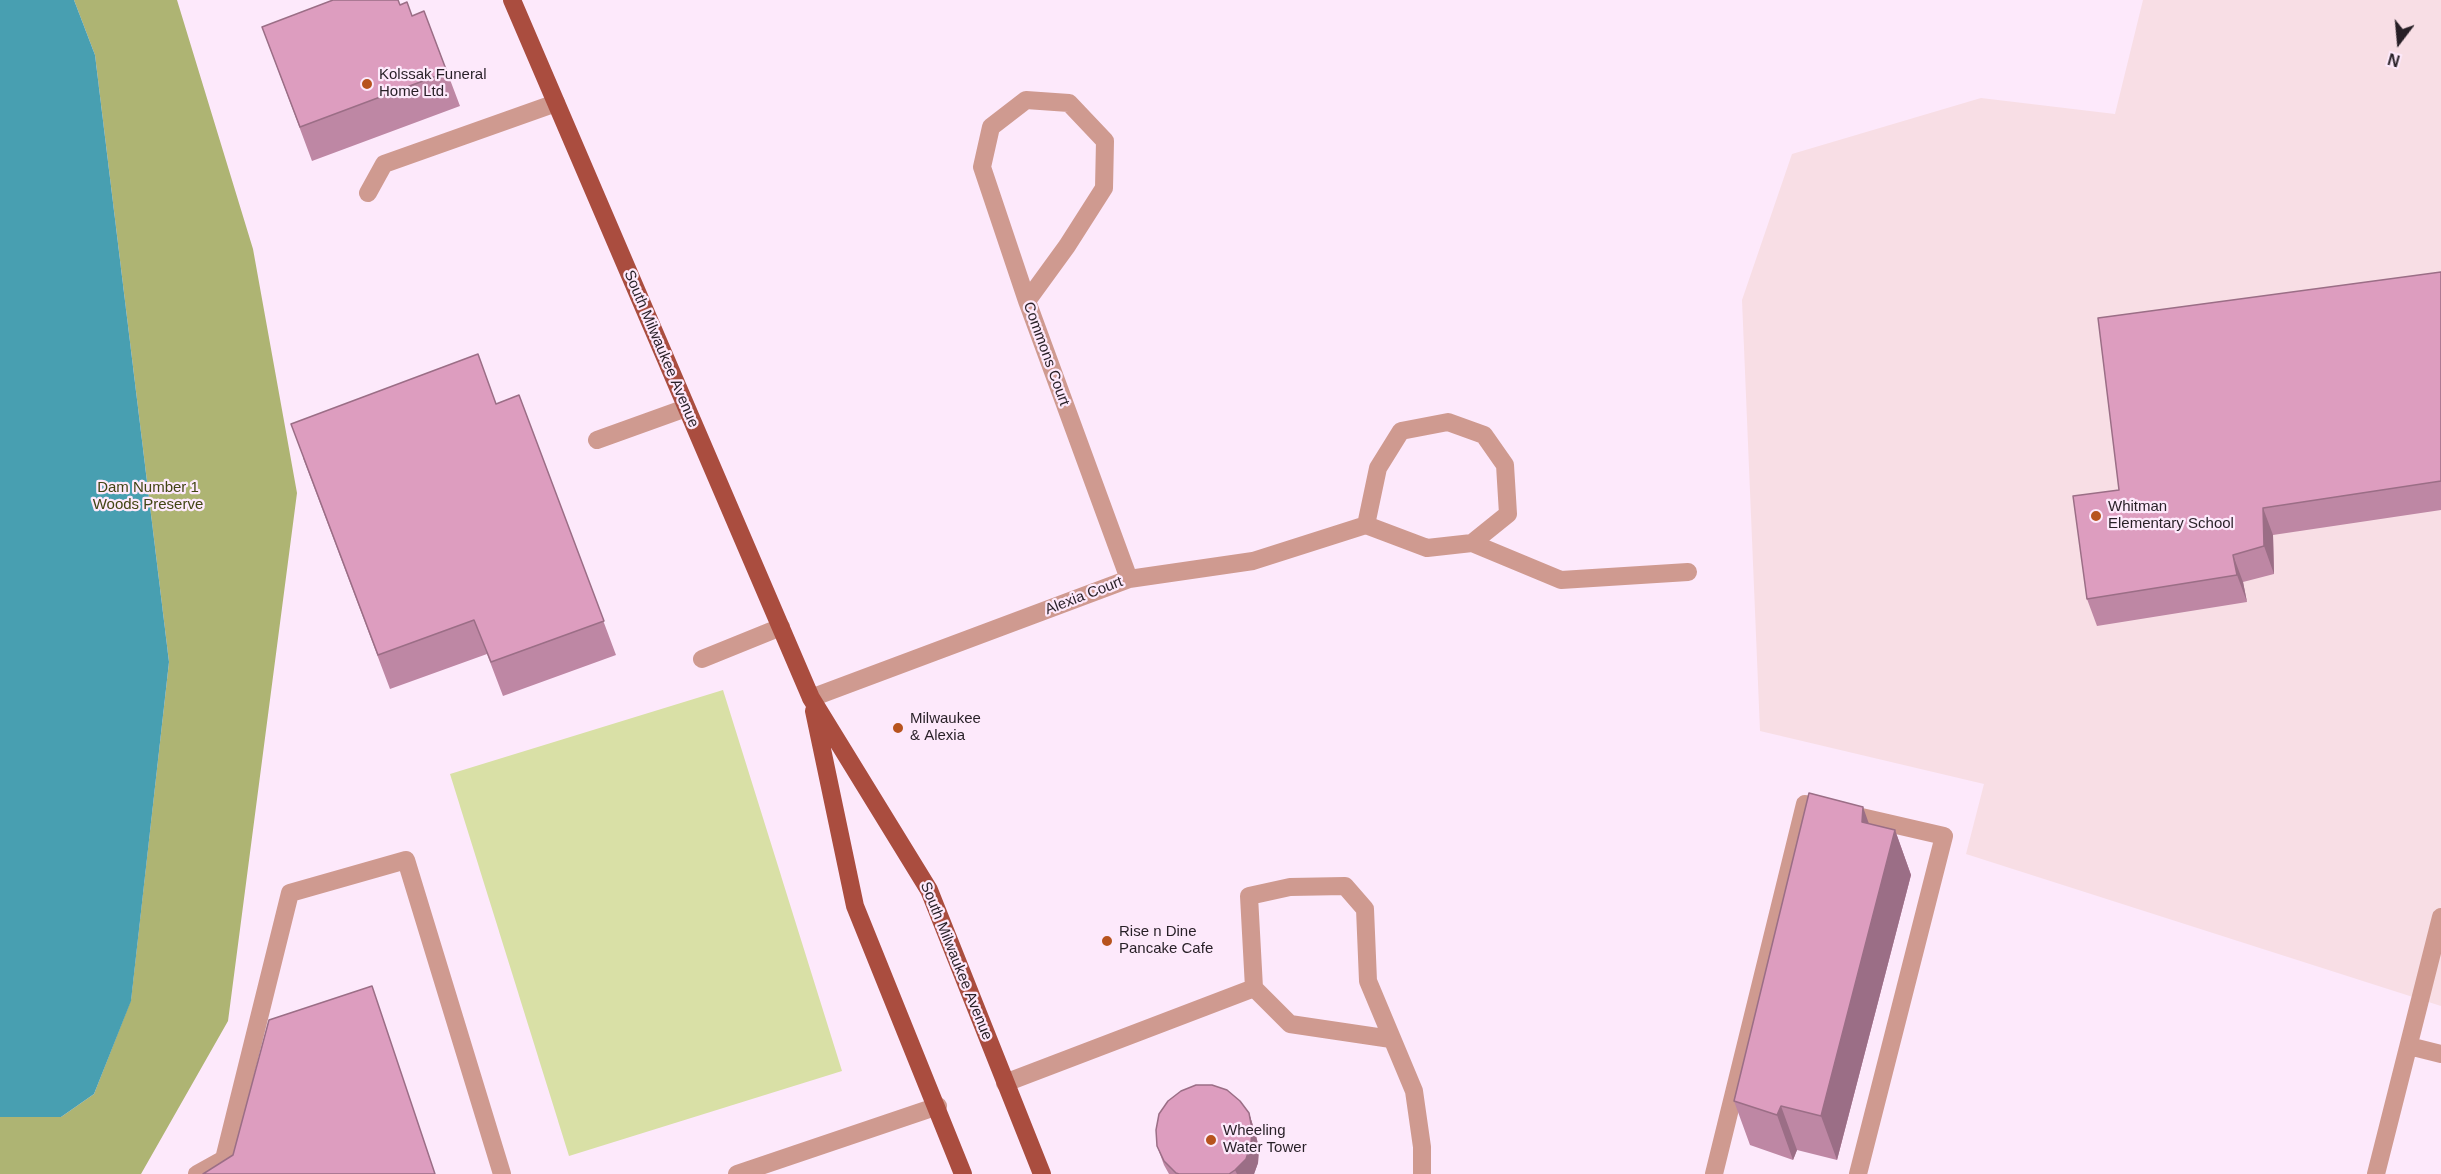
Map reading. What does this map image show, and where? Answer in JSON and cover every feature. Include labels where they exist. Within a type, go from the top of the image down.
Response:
[{"type":"main road","name":"South Milwaukee Avenue","points":[[512,0],[811,698],[929,890],[1042,1174]]},
{"type":"main road","name":"South Milwaukee Avenue","points":[[811,698],[855,906],[938,1106],[963,1174]]},
{"type":"street","name":"Commons Court","points":[[1027,301],[1067,246],[1104,188],[1105,141],[1069,103],[1026,100],[991,127],[982,167],[1027,301],[1129,579]]},
{"type":"street","points":[[368,193],[384,164],[556,104]]},
{"type":"street","points":[[597,440],[686,408]]},
{"type":"street","points":[[1472,543],[1508,514],[1506,465],[1484,435],[1448,422],[1401,431],[1378,468],[1366,525],[1427,548],[1472,543],[1561,580],[1688,572]]},
{"type":"street","name":"Alexia Court","points":[[811,698],[1129,579],[1253,561],[1366,525]]},
{"type":"street","points":[[702,659],[781,627]]},
{"type":"street","points":[[1714,1174],[1806,804],[1944,836],[1858,1174]]},
{"type":"street","points":[[196,1174],[224,1159],[290,894],[406,860],[502,1174]]},
{"type":"street","points":[[1391,1039],[1290,1024],[1254,988],[1249,896],[1290,887],[1345,886],[1365,909],[1368,981],[1414,1091],[1422,1147],[1422,1174]]},
{"type":"street","points":[[2376,1174],[2441,917]]},
{"type":"street","points":[[1005,1083],[1254,988]]},
{"type":"street","points":[[2409,1046],[2441,1054]]},
{"type":"street","points":[[737,1174],[938,1106]]},
{"type":"shaded area","name":"Whitman Elementary School","points":[[2143,0],[2441,0],[2441,1006],[1966,854],[1984,784],[1760,731],[1742,300],[1792,154],[1981,98],[2115,114]]},
{"type":"green space","points":[[74,0],[177,0],[253,249],[297,493],[228,1021],[141,1174],[0,1174],[0,1117],[61,1117],[94,1094],[131,1000],[169,662],[95,55]]},
{"type":"green space","points":[[723,690],[842,1071],[569,1156],[450,774]]},
{"type":"water","points":[[0,0],[74,0],[95,55],[169,662],[131,1001],[94,1094],[61,1117],[0,1117]]},
{"type":"building","name":"Kolssak Funeral Home Ltd.","points":[[333,0],[398,0],[400,5],[407,2],[412,16],[424,11],[447,72],[300,127],[262,27]]},
{"type":"building","points":[[2441,272],[2441,481],[2263,508],[2264,546],[2233,555],[2237,575],[2087,599],[2073,496],[2119,490],[2098,318]]},
{"type":"building","points":[[478,354],[496,404],[519,395],[604,621],[491,662],[474,620],[378,655],[291,424]]},
{"type":"building","points":[[1809,793],[1863,807],[1862,822],[1895,830],[1821,1116],[1781,1106],[1777,1115],[1734,1101]]},
{"type":"building","points":[[372,986],[435,1174],[203,1174],[233,1155],[269,1020]]},
{"type":"building","name":"Wheeling Water Tower","points":[[1196,1085],[1212,1085],[1227,1090],[1249,1113],[1252,1129],[1251,1144],[1246,1159],[1229,1174],[1176,1173],[1164,1161],[1157,1146],[1156,1130],[1159,1114],[1168,1101],[1181,1091]]},
{"type":"place","name":"Kolssak Funeral Home Ltd.","points":[[367,84]]},
{"type":"place","name":"Whitman Elementary School","points":[[2096,516]]},
{"type":"place","name":"Milwaukee & Alexia","points":[[898,728]]},
{"type":"place","name":"Rise n Dine Pancake Cafe","points":[[1107,941]]},
{"type":"place","name":"Wheeling Water Tower","points":[[1211,1140]]},
{"type":"park label","name":"Dam Number 1 Woods Preserve","points":[[148,496]]}]
